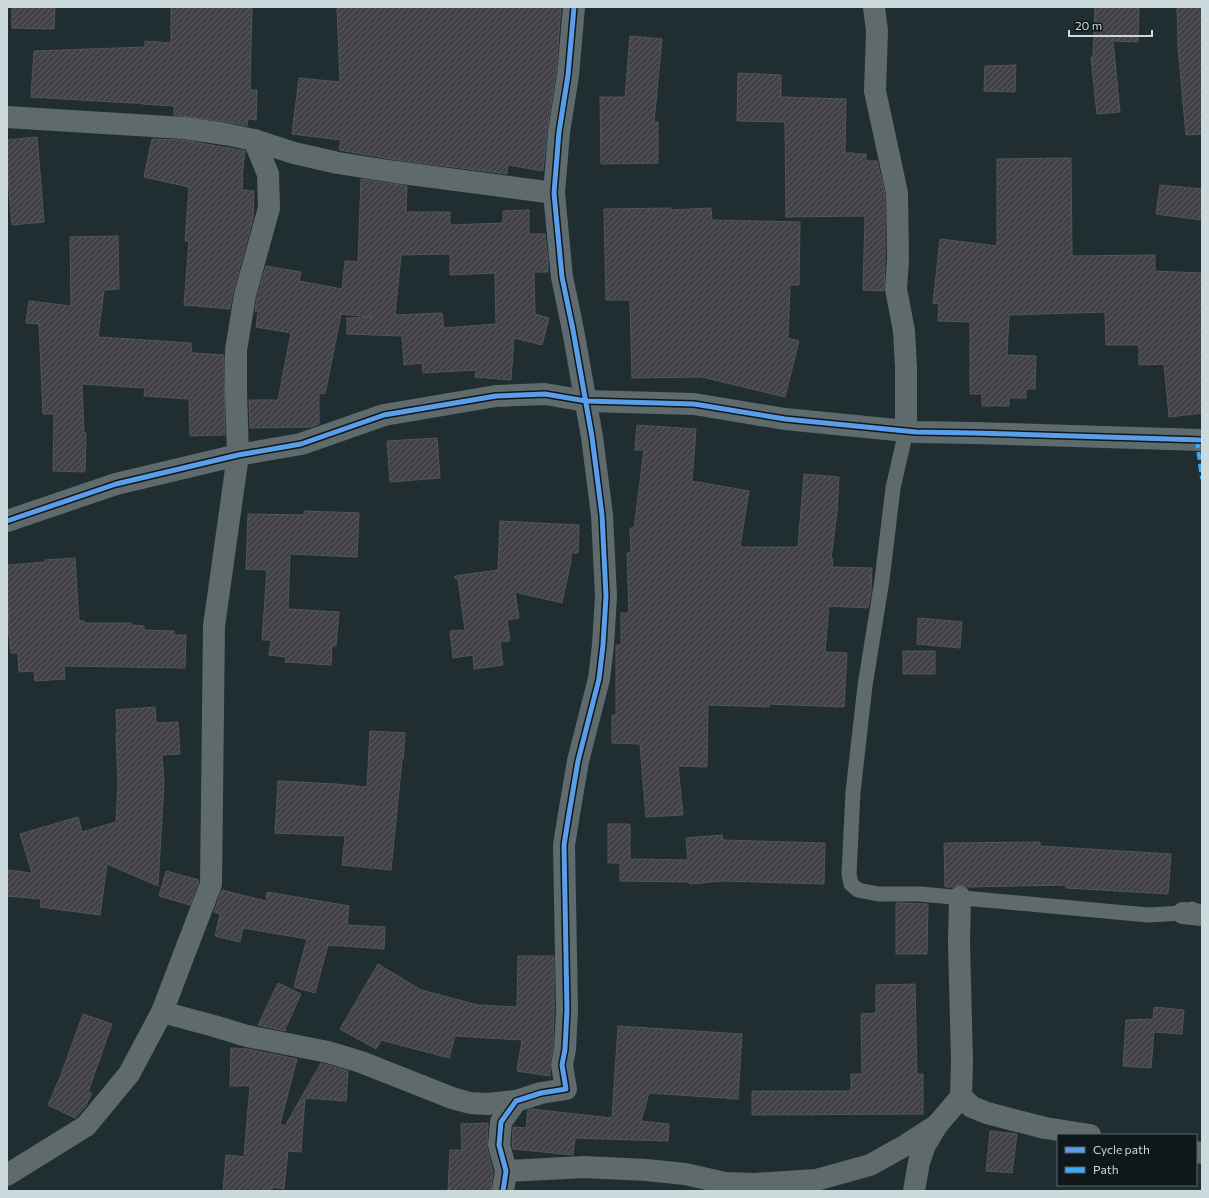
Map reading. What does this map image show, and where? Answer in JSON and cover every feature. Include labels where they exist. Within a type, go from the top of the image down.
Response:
[{"type":"street","points":[[162,1012],[247,1036],[328,1052],[361,1062],[452,1098],[470,1103],[487,1104],[516,1101],[541,1093],[566,1089],[562,1065],[565,1049],[567,1010],[564,845],[578,761],[599,679],[606,596],[602,515],[592,437],[562,277],[558,222],[554,193],[559,132],[568,75],[574,7]]},
{"type":"street","points":[[874,7],[877,31],[876,91],[897,193],[898,259],[896,289],[904,331],[906,368],[906,431]]},
{"type":"street","points":[[7,117],[184,128],[254,140],[338,163],[430,177],[554,193]]},
{"type":"street","points":[[7,1175],[86,1126],[129,1074],[162,1012],[211,884],[214,626],[238,455],[236,350],[245,295],[269,208],[268,174],[254,140]]},
{"type":"street","points":[[7,521],[116,484],[238,455],[301,444],[384,415],[496,396],[545,394],[586,401],[694,404],[785,419],[906,431],[1202,440]]},
{"type":"street","points":[[914,1191],[919,1162],[925,1145],[937,1125],[961,1097],[962,1061],[959,943],[960,897]]},
{"type":"street","points":[[961,1097],[972,1107],[987,1113],[1045,1128],[1084,1134]]},
{"type":"street","points":[[516,1101],[501,1122],[499,1145],[505,1181],[584,1167],[646,1170],[685,1174],[725,1183],[754,1184],[816,1180],[870,1165],[906,1145],[937,1125]]},
{"type":"lane","points":[[906,431],[893,488],[882,580],[865,686],[853,792],[848,874],[851,884],[858,890],[878,894],[920,894],[960,897],[1148,915],[1196,911]]},
{"type":"building","points":[[12,7],[55,7],[54,29],[12,28]]},
{"type":"building","points":[[171,7],[252,7],[250,90],[257,90],[256,120],[248,119],[247,126],[174,115],[174,106],[31,97],[34,51],[145,47],[145,41],[171,43]]},
{"type":"building","points":[[337,7],[561,7],[556,73],[547,130],[543,171],[508,165],[507,174],[397,160],[339,150],[341,140],[292,134],[299,78],[340,82]]},
{"type":"building","points":[[1095,7],[1139,7],[1138,42],[1113,41],[1120,112],[1097,114],[1091,57],[1093,57]]},
{"type":"building","points":[[1177,7],[1202,7],[1202,134],[1186,135],[1178,46]]},
{"type":"building","points":[[630,36],[662,39],[654,122],[658,122],[658,163],[601,164],[600,97],[625,97]]},
{"type":"building","points":[[1016,65],[1015,92],[984,91],[985,66]]},
{"type":"building","points":[[738,73],[781,75],[781,97],[846,99],[845,153],[866,154],[866,161],[877,161],[885,194],[884,291],[863,290],[865,216],[786,217],[785,122],[737,121]]},
{"type":"building","points":[[37,137],[44,222],[12,225],[7,167],[7,140]]},
{"type":"building","points":[[152,139],[183,140],[245,151],[242,190],[254,191],[253,219],[233,292],[230,309],[184,305],[189,241],[185,241],[189,187],[144,177]]},
{"type":"building","points":[[1071,158],[1072,256],[1155,255],[1155,271],[1202,273],[1202,413],[1169,417],[1164,364],[1139,365],[1139,345],[1106,345],[1105,312],[1009,315],[1007,355],[1036,356],[1035,389],[1026,389],[1026,398],[1009,398],[1009,406],[982,406],[982,394],[970,394],[970,322],[938,321],[939,304],[933,303],[940,239],[997,246],[997,159]]},
{"type":"building","points":[[361,179],[407,186],[406,212],[450,212],[450,225],[503,223],[503,211],[529,210],[529,234],[545,234],[548,260],[548,272],[534,272],[535,314],[549,318],[542,345],[514,338],[511,380],[475,377],[476,370],[423,373],[422,363],[404,365],[402,336],[347,334],[347,318],[373,317],[341,314],[325,394],[319,393],[319,424],[311,427],[250,428],[249,400],[278,400],[291,333],[256,327],[258,311],[255,311],[257,298],[266,266],[301,272],[299,281],[342,289],[345,261],[358,262]],"holes":[[[450,254],[450,275],[495,273],[496,324],[444,328],[442,313],[395,315],[401,255]]]},
{"type":"building","points":[[1160,185],[1202,189],[1202,220],[1156,214]]},
{"type":"building","points":[[671,208],[671,210],[711,208],[712,220],[800,222],[799,285],[790,285],[788,338],[799,341],[785,397],[702,377],[632,378],[630,300],[606,300],[604,209]]},
{"type":"building","points":[[118,236],[119,289],[104,290],[98,337],[191,343],[192,353],[224,355],[225,435],[190,436],[189,399],[144,396],[145,388],[82,384],[84,433],[86,433],[85,472],[53,471],[54,414],[43,414],[39,324],[26,323],[29,301],[71,306],[70,237]]},
{"type":"building","points":[[637,425],[696,429],[692,481],[749,491],[740,547],[798,547],[804,474],[839,477],[837,512],[831,559],[833,559],[832,567],[872,568],[871,592],[868,608],[829,606],[825,652],[847,653],[844,707],[769,704],[769,707],[708,705],[707,767],[678,766],[683,815],[646,817],[640,744],[612,743],[612,715],[616,715],[616,645],[621,645],[621,613],[629,613],[627,553],[631,553],[630,528],[634,528],[644,450],[635,450]]},
{"type":"building","points":[[437,438],[440,478],[390,482],[387,441]]},
{"type":"building","points":[[304,511],[359,513],[357,557],[290,554],[288,609],[339,612],[336,646],[332,646],[331,665],[285,662],[286,657],[269,655],[271,640],[262,640],[267,570],[246,569],[248,514],[304,515]]},
{"type":"building","points":[[500,521],[579,525],[578,553],[571,553],[571,561],[562,603],[515,592],[519,618],[507,620],[510,641],[500,642],[503,665],[474,669],[473,655],[453,658],[450,631],[465,630],[458,579],[455,578],[455,576],[498,570]]},
{"type":"building","points":[[75,558],[79,621],[84,621],[84,623],[131,623],[131,625],[144,626],[144,630],[174,631],[174,635],[186,635],[185,668],[64,666],[65,679],[35,681],[34,671],[19,672],[18,653],[11,653],[8,627],[7,565]]},
{"type":"building","points":[[918,618],[962,622],[960,648],[917,644]]},
{"type":"building","points":[[903,651],[935,651],[935,674],[903,674]]},
{"type":"building","points":[[155,707],[156,723],[178,722],[180,754],[162,755],[164,782],[158,886],[107,864],[100,915],[40,907],[41,899],[7,896],[7,870],[32,873],[20,834],[78,817],[82,832],[116,822],[118,785],[116,710]]},
{"type":"building","points":[[370,731],[405,733],[391,870],[342,865],[345,836],[275,833],[278,781],[367,787]]},
{"type":"building","points":[[608,824],[630,824],[630,859],[688,860],[686,838],[722,835],[723,840],[825,843],[824,884],[723,881],[690,884],[689,882],[620,881],[620,863],[608,863]]},
{"type":"building","points":[[1040,842],[1040,846],[1171,854],[1168,894],[1066,888],[1066,885],[967,887],[960,885],[945,887],[944,843]]},
{"type":"building","points":[[166,871],[199,880],[190,905],[159,896]]},
{"type":"building","points":[[222,890],[266,901],[267,892],[349,906],[347,925],[385,927],[384,949],[328,945],[315,993],[294,987],[307,939],[243,928],[240,942],[215,936],[220,914],[214,912]]},
{"type":"building","points":[[896,903],[928,904],[927,954],[896,954]]},
{"type":"building","points":[[518,956],[554,956],[553,1048],[550,1063],[550,1076],[517,1071],[522,1040],[455,1036],[449,1058],[381,1040],[376,1049],[340,1029],[378,964],[421,990],[478,1005],[517,1007]]},
{"type":"building","points":[[278,983],[301,994],[285,1031],[258,1025]]},
{"type":"building","points":[[915,984],[917,1074],[923,1074],[923,1114],[752,1115],[752,1091],[851,1091],[851,1074],[862,1074],[861,1014],[876,1013],[876,985]]},
{"type":"building","points":[[1154,1007],[1184,1010],[1182,1034],[1154,1032],[1151,1068],[1123,1066],[1126,1020],[1153,1019]]},
{"type":"building","points":[[83,1014],[112,1024],[88,1092],[92,1093],[85,1107],[75,1118],[48,1105],[61,1075]]},
{"type":"building","points":[[618,1026],[742,1034],[738,1099],[649,1093],[641,1121],[669,1124],[668,1141],[575,1138],[573,1155],[513,1149],[513,1127],[526,1128],[528,1110],[531,1109],[612,1118]]},
{"type":"building","points":[[231,1048],[248,1049],[297,1059],[280,1124],[285,1126],[321,1063],[348,1071],[346,1101],[305,1098],[301,1152],[288,1151],[284,1189],[272,1187],[272,1191],[223,1191],[226,1155],[244,1157],[250,1086],[230,1086]]},
{"type":"building","points":[[488,1123],[487,1148],[493,1172],[491,1191],[448,1191],[450,1150],[462,1150],[461,1124]]},
{"type":"building","points":[[990,1131],[1017,1134],[1012,1173],[986,1171]]},
{"type":"marked path","points":[[1197,440],[1202,479]]},
{"type":"cycle path","points":[[503,1191],[506,1171],[499,1145],[501,1122],[516,1101],[541,1093],[566,1089],[562,1065],[565,1049],[567,1010],[564,845],[578,761],[599,679],[606,596],[602,515],[592,437],[562,277],[554,193],[559,132],[568,75],[574,7]]},
{"type":"cycle path","points":[[7,521],[116,484],[238,455],[301,444],[384,415],[496,396],[545,394],[586,401],[694,404],[785,419],[916,432],[1202,440]]}]
